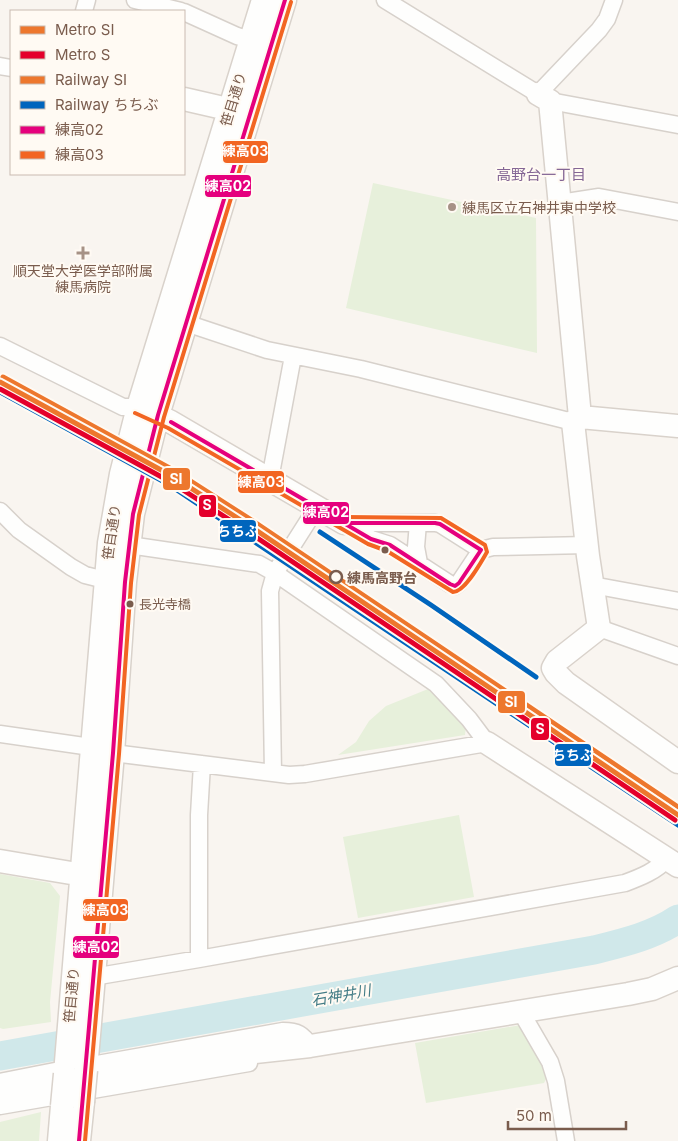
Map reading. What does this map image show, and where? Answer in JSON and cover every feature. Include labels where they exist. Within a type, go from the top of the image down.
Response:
[{"type":"main road","name":"笹目通り","points":[[80,1015],[93,977],[91,747],[105,580],[114,506],[121,474],[186,324],[240,112],[251,40],[263,0]]},
{"type":"main road","name":"笹目通り","points":[[80,1141],[73,1104],[92,877],[113,753],[129,545],[148,411],[240,112],[285,0]]},
{"type":"main road","points":[[544,97],[560,203],[587,545],[599,628],[557,661],[553,668],[566,683],[678,762]]},
{"type":"main road","points":[[185,99],[240,112]]},
{"type":"main road","points":[[148,411],[270,478],[344,523]]},
{"type":"main road","points":[[577,419],[678,426]]},
{"type":"main road","points":[[487,743],[672,863]]},
{"type":"main road","points":[[0,861],[92,877]]},
{"type":"main road","points":[[0,1094],[212,1057],[310,1046],[521,1012],[652,989],[678,978]]},
{"type":"main road","name":"笹目通り","points":[[59,1141],[73,1104]]},
{"type":"street","points":[[135,0],[175,10]]},
{"type":"street","points":[[544,97],[607,19],[614,0]]},
{"type":"street","points":[[389,1],[544,97],[678,125]]},
{"type":"street","points":[[185,13],[237,36],[251,40]]},
{"type":"street","points":[[560,203],[599,197],[678,212]]},
{"type":"street","points":[[186,324],[267,350],[361,369],[577,419]]},
{"type":"street","points":[[0,346],[123,407],[148,411]]},
{"type":"street","points":[[270,478],[294,356]]},
{"type":"street","points":[[273,773],[270,591],[275,573],[317,507]]},
{"type":"street","points":[[0,512],[19,530],[72,567],[85,574],[105,580]]},
{"type":"street","points":[[344,523],[440,524],[481,550]]},
{"type":"street","points":[[344,523],[371,539],[390,545],[455,586],[481,550],[493,547],[587,545]]},
{"type":"street","points":[[418,523],[416,547],[419,563]]},
{"type":"street","points":[[113,753],[288,775],[305,774],[487,743],[469,719],[436,684],[275,573],[259,564],[129,545]]},
{"type":"street","points":[[592,587],[603,587],[678,601]]},
{"type":"street","points":[[599,628],[678,656]]},
{"type":"street","points":[[0,734],[91,747]]},
{"type":"street","points":[[199,959],[199,825],[202,764]]},
{"type":"street","points":[[93,977],[626,883],[672,863]]},
{"type":"street","points":[[521,1012],[550,1062],[556,1081],[566,1141]]},
{"type":"street","points":[[0,1082],[283,1031],[295,1031],[304,1036],[310,1046],[270,1059],[0,1106]]},
{"type":"green space","points":[[373,183],[536,218],[537,353],[346,308]]},
{"type":"green space","points":[[428,689],[466,727],[465,735],[338,755],[356,742],[369,721],[386,706]]},
{"type":"green space","points":[[459,815],[474,897],[358,918],[343,837]]},
{"type":"green space","points":[[0,874],[50,883],[60,896],[50,1002],[51,1022],[0,1028]]},
{"type":"green space","points":[[521,1025],[542,1057],[547,1077],[544,1083],[426,1103],[415,1043]]},
{"type":"green space","points":[[41,1112],[39,1141],[0,1141],[0,1122]]},
{"type":"waterway","name":"石神井川","points":[[0,1056],[594,950],[648,934],[678,919]]},
{"type":"metro line","name":"SI","points":[[0,382],[172,476],[253,528],[678,815]]},
{"type":"metro line","name":"S","points":[[0,389],[169,481],[250,533],[675,820]]},
{"type":"rail line","name":"SI","points":[[3,377],[175,471],[256,523],[678,807]]},
{"type":"rail line","name":"ちちぶ","points":[[0,392],[168,484],[678,825]]},
{"type":"rail line","name":"ちちぶ","points":[[320,532],[536,677]]},
{"type":"transit line","name":"練高02","points":[[79,1141],[113,753],[125,582],[133,514],[158,415],[285,0]]},
{"type":"transit line","name":"練高03","points":[[85,1141],[119,754],[131,583],[139,515],[164,417],[291,2]]},
{"type":"transit line","name":"練高03","points":[[135,413],[168,428],[368,544],[387,551],[453,592],[463,587],[487,552],[485,545],[441,518],[345,517]]},
{"type":"transit line","name":"練高02","points":[[171,422],[344,523],[435,523],[440,524],[481,550],[459,583],[455,586],[450,584],[390,545],[371,539],[171,422]]},
{"type":"place","name":"練馬区立石神井東中学校","points":[[452,207]]},
{"type":"place","name":"順天堂大学医学部附属 練馬病院","points":[[83,253]]},
{"type":"place","name":"練馬高野台","points":[[336,577]]},
{"type":"place","name":"長光寺橋","points":[[130,604]]},
{"type":"district","name":"高野台一丁目","points":[[541,174]]}]
